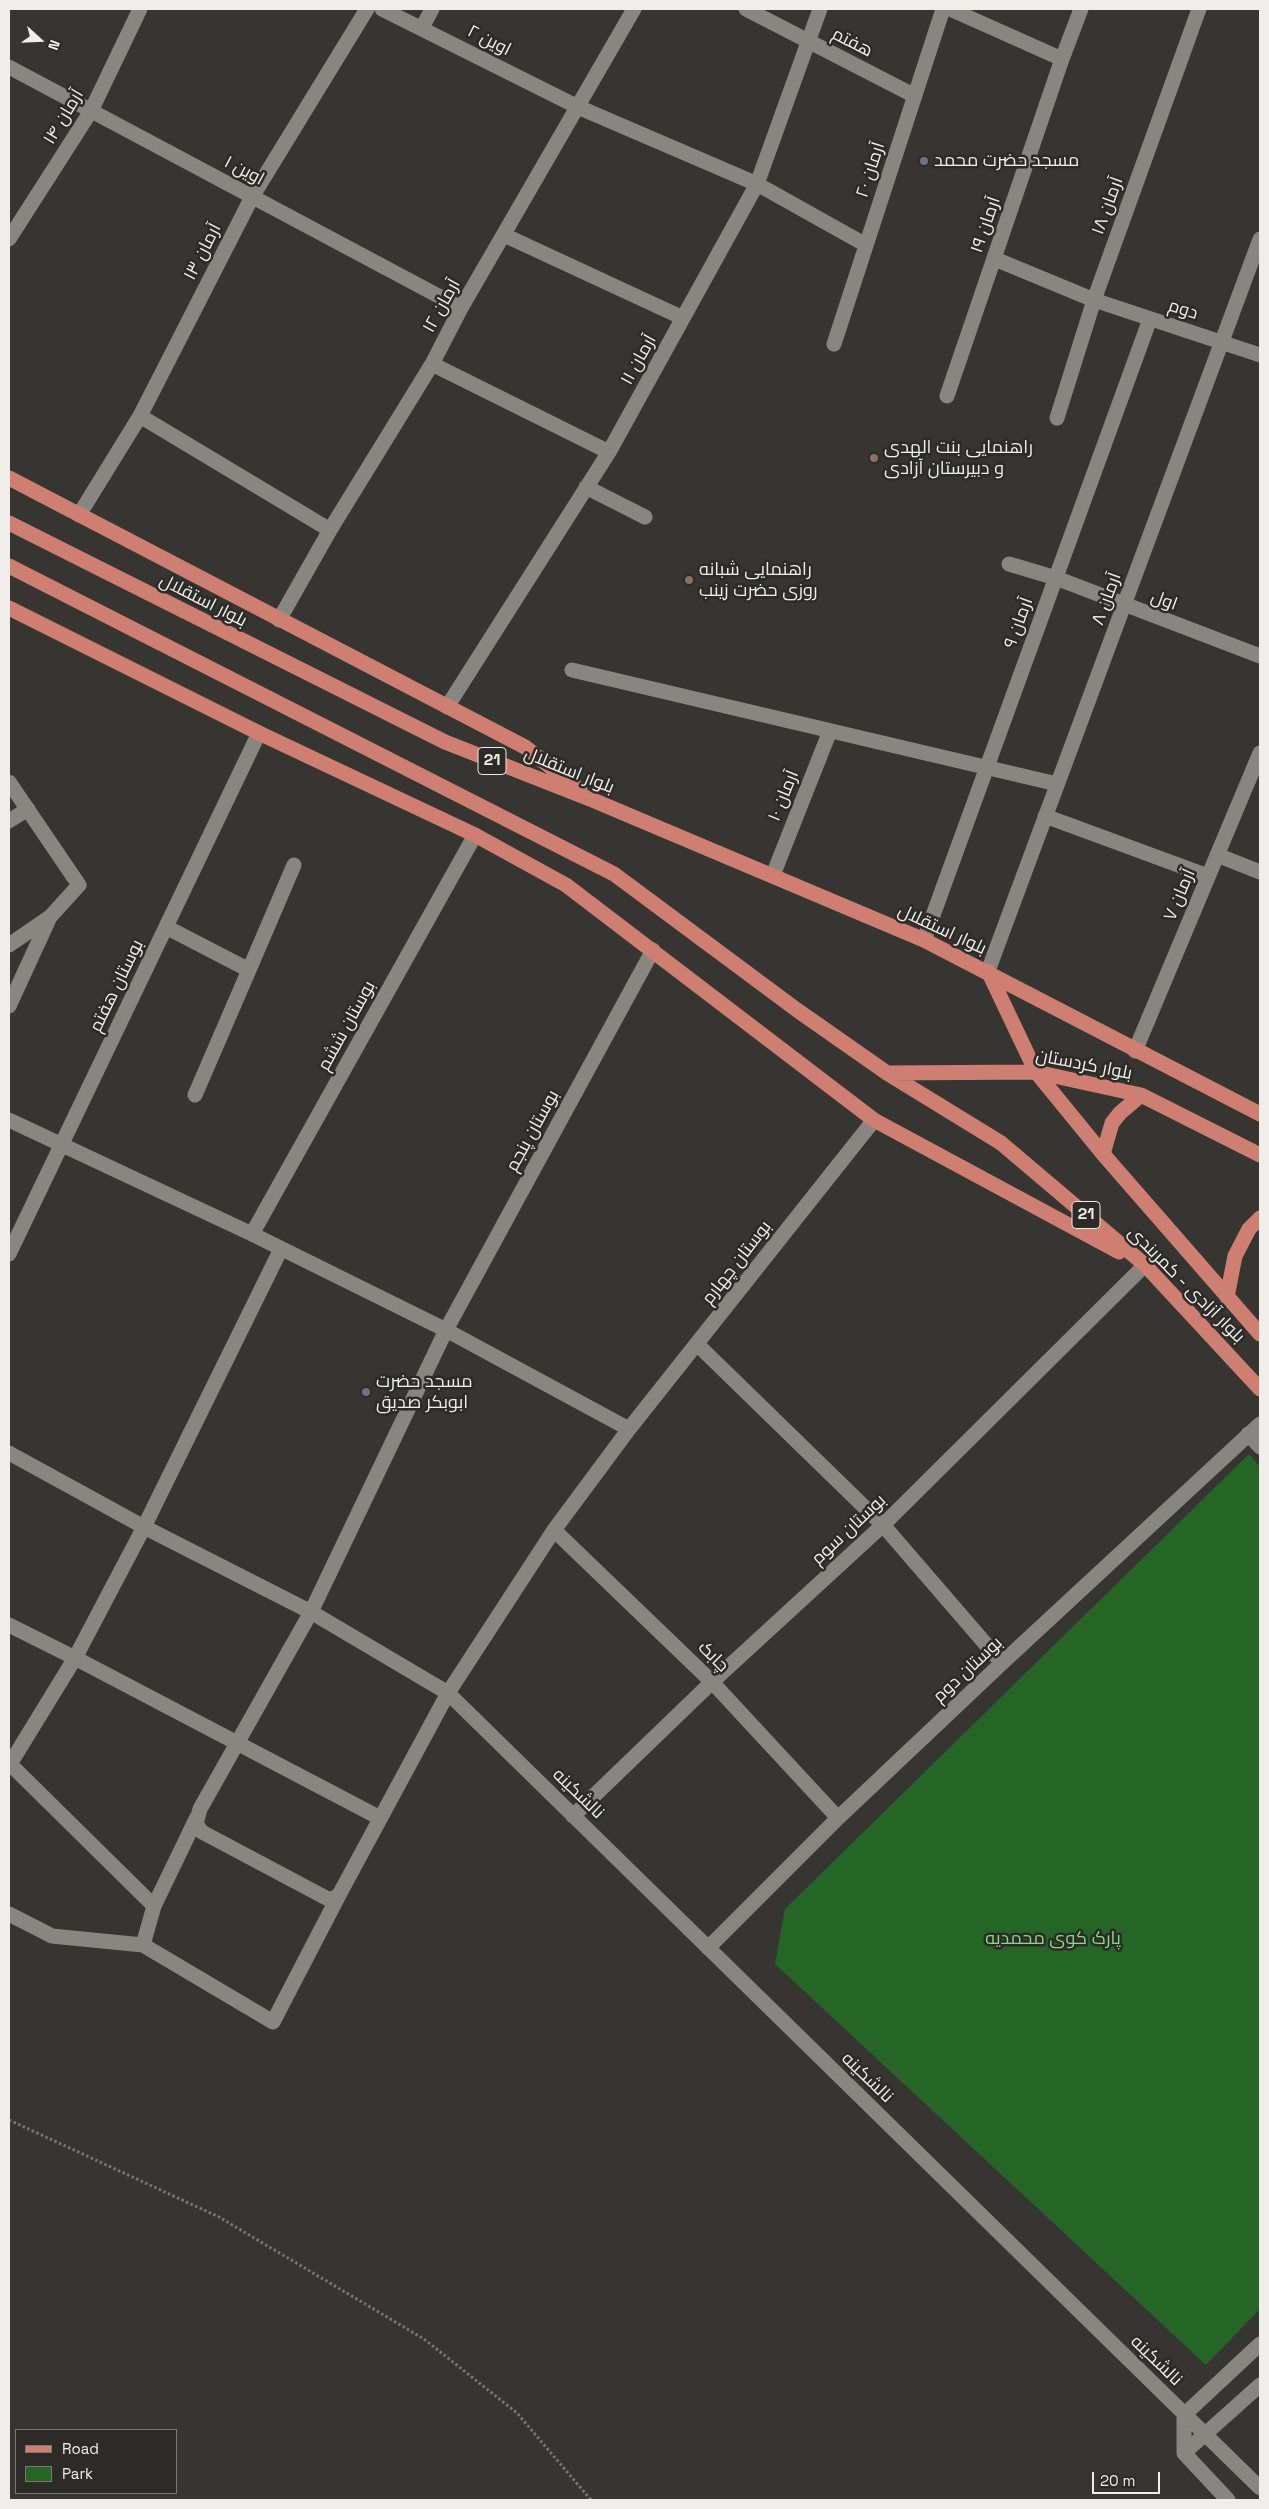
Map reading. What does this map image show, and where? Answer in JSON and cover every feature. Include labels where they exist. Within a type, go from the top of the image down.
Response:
[{"type":"main road","points":[[9,478],[525,747],[595,801]]},
{"type":"main road","name":"بلوار استقلال","points":[[9,523],[445,742],[595,801],[773,875],[924,940],[988,971]]},
{"type":"main road","name":"21","points":[[9,566],[614,874],[797,1010],[887,1073]]},
{"type":"main road","points":[[9,608],[259,733],[475,835],[566,885],[874,1120],[1145,1265]]},
{"type":"main road","name":"بلوار کردستان","points":[[988,971],[1135,1051],[1260,1114]]},
{"type":"main road","name":"بلوار آزادی - کمربندی","points":[[988,971],[1036,1072],[1103,1154],[1260,1334]]},
{"type":"main road","name":"بلوار کردستان","points":[[887,1073],[1036,1072],[1141,1095],[1260,1155]]},
{"type":"main road","name":"بلوار آزادی - کمربندی","points":[[887,1073],[1002,1143],[1145,1265],[1260,1388]]},
{"type":"main road","points":[[1103,1154],[1112,1123],[1120,1113],[1141,1095]]},
{"type":"main road","points":[[1227,1296],[1235,1256],[1249,1229],[1260,1218]]},
{"type":"street","name":"آرمان ۱۴","points":[[9,239],[91,111],[140,9]]},
{"type":"street","name":"آرمان ۱۳","points":[[79,515],[140,416],[252,197],[367,9]]},
{"type":"street","name":"اوین ۲","points":[[382,9],[578,107],[757,184],[866,245]]},
{"type":"street","points":[[422,28],[432,9]]},
{"type":"street","name":"آرمان ۱۲","points":[[279,620],[330,530],[432,364],[461,308],[634,9]]},
{"type":"street","name":"هفتم","points":[[746,9],[915,96]]},
{"type":"street","name":"آرمان ۱۱","points":[[447,707],[609,452],[757,184],[820,9]]},
{"type":"street","name":"آرمان ۲۰","points":[[834,344],[943,9]]},
{"type":"street","points":[[950,9],[1062,59]]},
{"type":"street","name":"آرمان ۱۹","points":[[947,396],[1062,59],[1081,9]]},
{"type":"street","name":"آرمان ۱۸","points":[[1057,418],[1094,300],[1199,9]]},
{"type":"street","name":"اوین ۱","points":[[9,67],[461,308]]},
{"type":"street","points":[[504,235],[683,318]]},
{"type":"street","name":"آرمان ۸","points":[[988,971],[1260,239]]},
{"type":"street","name":"دوم","points":[[995,259],[1094,300],[1260,355]]},
{"type":"street","name":"آرمان ۹","points":[[924,940],[1150,318]]},
{"type":"street","points":[[432,364],[609,452]]},
{"type":"street","points":[[140,416],[330,530]]},
{"type":"street","points":[[586,487],[645,517]]},
{"type":"street","name":"اول","points":[[1009,564],[1056,578],[1124,606],[1260,656]]},
{"type":"street","points":[[572,670],[1057,784]]},
{"type":"street","name":"آرمان ۱۰","points":[[773,875],[830,730]]},
{"type":"street","name":"بوستان هفتم","points":[[9,1254],[259,733]]},
{"type":"street","name":"آرمان ۷","points":[[1135,1051],[1260,753]]},
{"type":"street","points":[[9,782],[79,885],[50,917],[9,945]]},
{"type":"street","points":[[9,821],[28,809]]},
{"type":"street","points":[[1045,816],[1208,876]]},
{"type":"street","name":"بوستان ششم","points":[[252,1234],[475,835]]},
{"type":"street","points":[[1217,855],[1260,872]]},
{"type":"street","points":[[196,1095],[294,865]]},
{"type":"street","points":[[9,1006],[50,917]]},
{"type":"street","points":[[166,927],[249,970]]},
{"type":"street","name":"بوستان پنجم","points":[[143,1945],[154,1906],[210,1789],[238,1743],[311,1612],[446,1330],[653,950]]},
{"type":"street","points":[[9,1120],[252,1234],[446,1330],[629,1430]]},
{"type":"street","name":"بوستان چهارم","points":[[143,1945],[273,2022],[380,1818],[448,1694],[554,1530],[629,1430],[874,1120]]},
{"type":"street","points":[[154,1906],[10,1764],[75,1658],[144,1527],[281,1249]]},
{"type":"street","name":"بوستان سوم","points":[[574,1816],[712,1682],[883,1525],[1145,1265]]},
{"type":"street","points":[[697,1344],[883,1525],[1002,1663]]},
{"type":"street","name":"بوستان دوم","points":[[708,1948],[838,1818],[1260,1424]]},
{"type":"street","points":[[1248,1434],[1260,1447]]},
{"type":"street","name":"نالشکینه","points":[[9,1453],[144,1527],[311,1612],[448,1694],[1260,2488]]},
{"type":"street","name":"چابک","points":[[554,1530],[712,1682],[838,1818]]},
{"type":"street","points":[[9,1625],[380,1818]]},
{"type":"street","points":[[197,1817],[196,1824],[202,1832],[330,1900],[339,1895]]},
{"type":"street","points":[[9,1914],[52,1936],[143,1945]]},
{"type":"street","points":[[1228,2500],[1184,2453],[1184,2415],[1260,2344]]},
{"type":"street","points":[[1184,2453],[1260,2385]]},
{"type":"path","points":[[9,2120],[219,2216],[424,2338],[517,2414],[591,2500]]},
{"type":"green space","name":"پارک کوی محمدیه","points":[[1249,1454],[1260,1467],[1260,2309],[1206,2365],[775,1964],[785,1909]]},
{"type":"place","name":"مسجد حضرت محمد","points":[[924,161]]},
{"type":"place","name":"راهنمایی بنت الهدی و دبیرستان آزادی","points":[[874,458]]},
{"type":"place","name":"راهنمایی شبانه روزی حضرت زینب","points":[[689,580]]},
{"type":"place","name":"مسجد حضرت ابوبکر صدیق","points":[[366,1392]]}]
